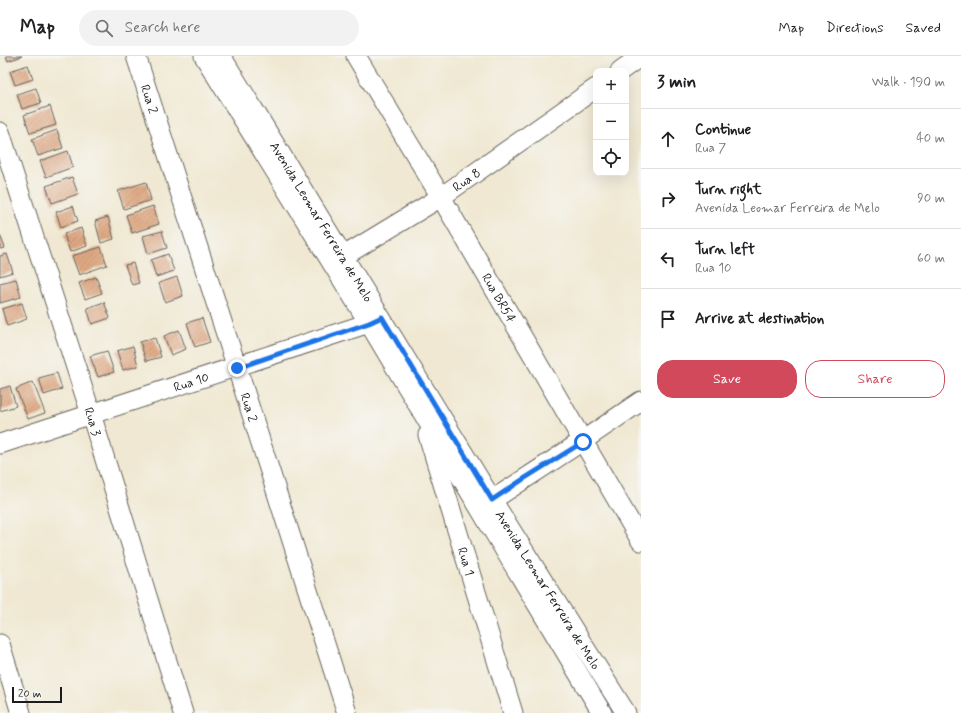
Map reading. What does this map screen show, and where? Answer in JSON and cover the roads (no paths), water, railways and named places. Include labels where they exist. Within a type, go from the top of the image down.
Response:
[{"type":"street","name":"Rua 2","points":[[136,56],[347,713]]},
{"type":"street","name":"Avenida Leomar Ferreira de Melo","points":[[204,56],[492,500],[626,713]]},
{"type":"street","name":"Avenida Leomar Ferreira de Melo","points":[[221,56],[337,259]]},
{"type":"street","name":"Rua BR54","points":[[356,56],[441,197],[641,541]]},
{"type":"street","name":"Rua 8","points":[[337,259],[441,197],[593,90]]},
{"type":"street","name":"Rua 3","points":[[0,132],[91,414],[183,713]]},
{"type":"street","name":"Rua 10","points":[[0,444],[237,368],[375,320]]},
{"type":"street","name":"Avenida Leomar Ferreira de Melo","points":[[375,320],[420,409],[602,713]]},
{"type":"street","points":[[492,500],[583,442],[641,401]]},
{"type":"street","name":"Rua 1","points":[[420,409],[513,713]]},
{"type":"street","points":[[0,644],[21,713]]}]
